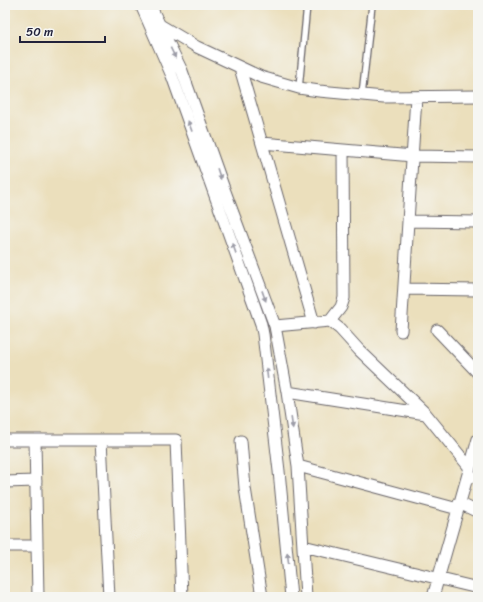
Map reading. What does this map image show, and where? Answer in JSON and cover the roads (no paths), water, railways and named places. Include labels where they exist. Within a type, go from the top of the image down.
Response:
[{"type":"street","points":[[141,5],[182,71],[275,326],[298,466],[306,597]]},
{"type":"street","points":[[150,5],[155,26],[172,76],[261,324],[279,471],[292,597]]},
{"type":"street","points":[[155,26],[261,78],[299,88],[384,97],[478,96]]},
{"type":"street","points":[[240,68],[314,323]]},
{"type":"street","points":[[401,331],[416,97]]},
{"type":"street","points":[[262,143],[412,156],[478,157]]},
{"type":"street","points":[[275,326],[330,321],[341,307],[344,298],[344,150]]},
{"type":"street","points":[[409,221],[478,222]]},
{"type":"street","points":[[404,289],[478,290]]},
{"type":"street","points":[[330,321],[340,329],[359,350],[426,414],[472,474]]},
{"type":"street","points":[[437,330],[478,373]]},
{"type":"street","points":[[287,392],[426,414]]},
{"type":"street","points":[[433,597],[459,506],[472,474],[478,439]]},
{"type":"street","points":[[5,440],[176,440],[182,597]]},
{"type":"street","points":[[35,440],[38,597]]},
{"type":"street","points":[[101,440],[109,597]]},
{"type":"street","points":[[241,441],[245,488],[262,597]]},
{"type":"street","points":[[298,466],[478,512]]},
{"type":"street","points":[[5,482],[36,481]]},
{"type":"street","points":[[5,546],[37,546]]},
{"type":"street","points":[[303,546],[478,588]]},
{"type":"lane","points":[[299,88],[307,5]]},
{"type":"lane","points":[[362,95],[372,5]]}]
